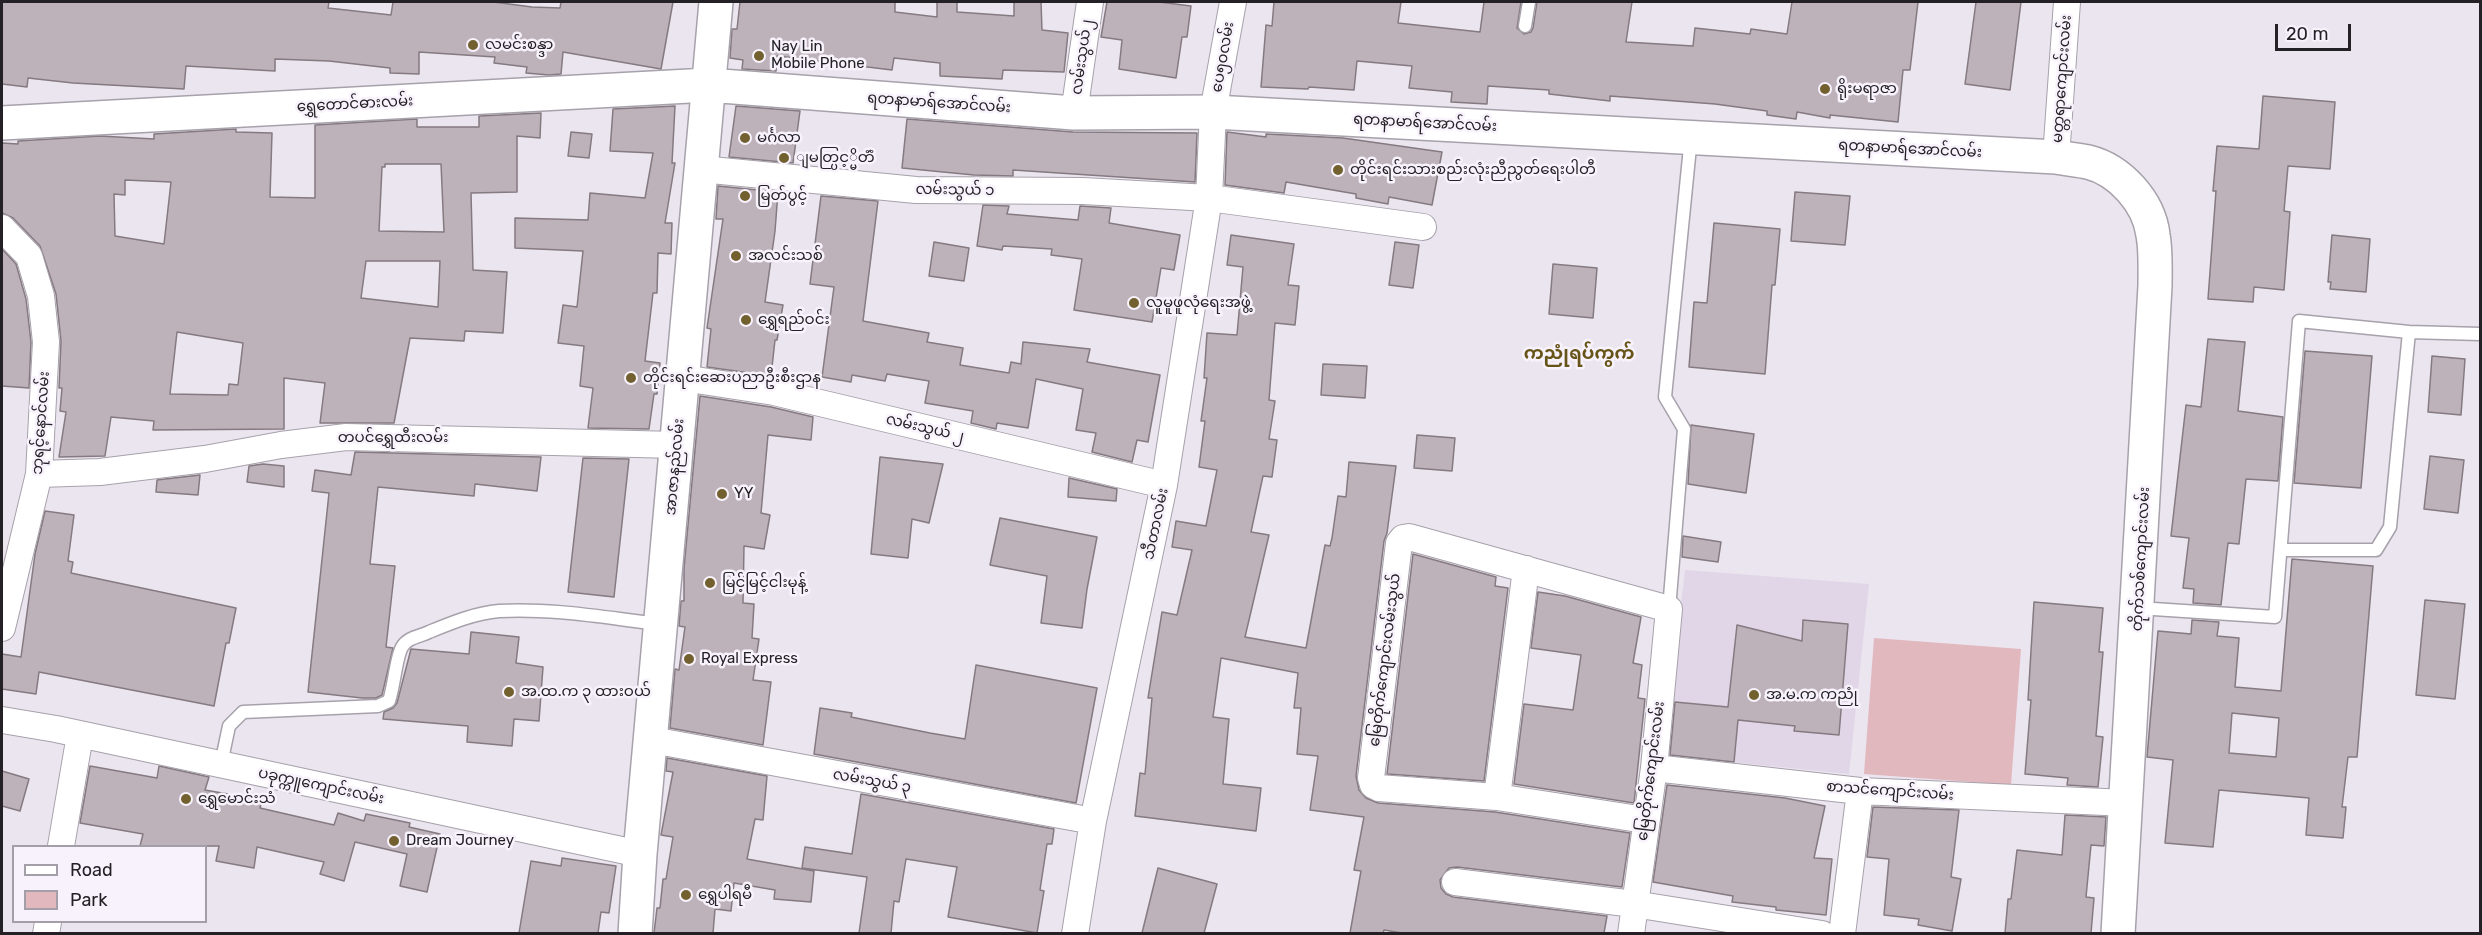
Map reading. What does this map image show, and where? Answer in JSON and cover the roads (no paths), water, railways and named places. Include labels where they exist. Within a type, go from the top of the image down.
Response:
[{"type":"street","name":"အာဇာနည်လမ်း","points":[[635,933],[640,854],[652,740],[716,2]]},
{"type":"street","name":"လမ်းသွယ်၂","points":[[1074,113],[1090,2]]},
{"type":"street","name":"ပေ၅၀လမ်း","points":[[1213,112],[1233,2]]},
{"type":"street","name":"မတ္တရာကျောင်းလမ်း","points":[[2056,157],[2067,2]]},
{"type":"street","name":"ရတနာမာရ်အောင်လမ်း","points":[[708,85],[1074,113],[1213,112],[2056,157],[2091,163],[2118,178],[2133,190]]},
{"type":"street","name":"ရွှေတောင်ဓားလမ်း","points":[[2,123],[708,85]]},
{"type":"street","name":"သီတာလမ်း","points":[[1075,933],[1093,821],[1164,484],[1209,198],[1213,112]]},
{"type":"street","name":"လမ်းသွယ် ၁","points":[[701,169],[916,190],[1083,191],[1209,198],[1423,227]]},
{"type":"street","name":"တိုက်သစ်ကျောင်းလမ်း","points":[[2118,933],[2155,286],[2153,233],[2133,190]]},
{"type":"street","name":"ဘုရင့်နောင်လမ်း","points":[[2,228],[29,256],[41,296],[46,342],[39,474],[2,628]]},
{"type":"street","name":"လမ်းသွယ် ၂","points":[[684,378],[774,392],[1164,484]]},
{"type":"street","name":"တပင်ရွှေထီးလမ်း","points":[[39,474],[100,472],[135,468],[346,436],[677,445]]},
{"type":"street","name":"မြေတိုက်ကျောင်းလမ်းသွယ်","points":[[1645,820],[1497,797],[1379,788],[1373,785],[1371,778],[1400,543],[1403,538],[1409,537],[1669,609]]},
{"type":"street","points":[[1497,797],[1526,569]]},
{"type":"street","name":"မြေတိုက်ကျောင်းလမ်း","points":[[1631,933],[1654,768],[1669,609]]},
{"type":"street","name":"ပခုက္ကူကျောင်းလမ်း","points":[[2,720],[221,764],[640,854]]},
{"type":"street","points":[[61,845],[80,735]]},
{"type":"street","name":"လမ်းသွယ် ၃","points":[[652,740],[1093,821]]},
{"type":"street","name":"စာသင်ကျောင်းလမ်း","points":[[1654,768],[1860,791],[2127,803]]},
{"type":"street","points":[[1842,933],[1860,791]]},
{"type":"street","points":[[1455,882],[1634,904],[1822,933]]},
{"type":"lane","points":[[1525,26],[1529,2]]},
{"type":"lane","points":[[1669,609],[1684,429],[1665,397],[1691,136]]},
{"type":"lane","points":[[2138,608],[2276,617],[2299,321],[2409,332],[2481,334]]},
{"type":"lane","points":[[2281,550],[2376,550],[2390,527],[2409,332]]},
{"type":"lane","points":[[221,764],[229,726],[243,712],[378,705],[389,701],[401,648],[411,638],[428,633],[447,623],[498,611],[547,611],[661,624]]},
{"type":"place","name":"လမင်းစန္ဒာ","points":[[473,45]]},
{"type":"place","name":"Nay Lin Mobile Phone","points":[[759,56]]},
{"type":"place","name":"ရိုးမရာဇာ","points":[[1825,89]]},
{"type":"place","name":"မင်္ဂလာ","points":[[745,138]]},
{"type":"place","name":"ျမတ္ပြင့္မိတၱဴ","points":[[784,158]]},
{"type":"place","name":"တိုင်းရင်းသားစည်းလုံးညီညွတ်ရေးပါတီ","points":[[1338,170]]},
{"type":"place","name":"မြတ်ပွင့်","points":[[745,196]]},
{"type":"place","name":"အလင်းသစ်","points":[[736,256]]},
{"type":"place","name":"လူမူဖူလုံရေးအဖွဲ့","points":[[1134,303]]},
{"type":"place","name":"ရွှေရည်ဝင်း","points":[[746,320]]},
{"type":"place","name":"တိုင်းရင်းဆေးပညာဦးစီးဌာန","points":[[631,378]]},
{"type":"place","name":"YY","points":[[722,494]]},
{"type":"place","name":"မြင့်မြင့်ငါးမုန့်","points":[[710,583]]},
{"type":"place","name":"Royal Express","points":[[689,659]]},
{"type":"place","name":"အ.ထ.က ၃ ထားဝယ်","points":[[509,692]]},
{"type":"place","name":"အ.မ.က ကညုံ","points":[[1754,695]]},
{"type":"place","name":"ရွှေမောင်းသံ","points":[[186,799]]},
{"type":"place","name":"Dream Journey","points":[[394,841]]},
{"type":"place","name":"ရွှေပါရမီ","points":[[686,895]]},
{"type":"district","name":"ကညုံရပ်ကွက်","points":[[1579,354]]}]
